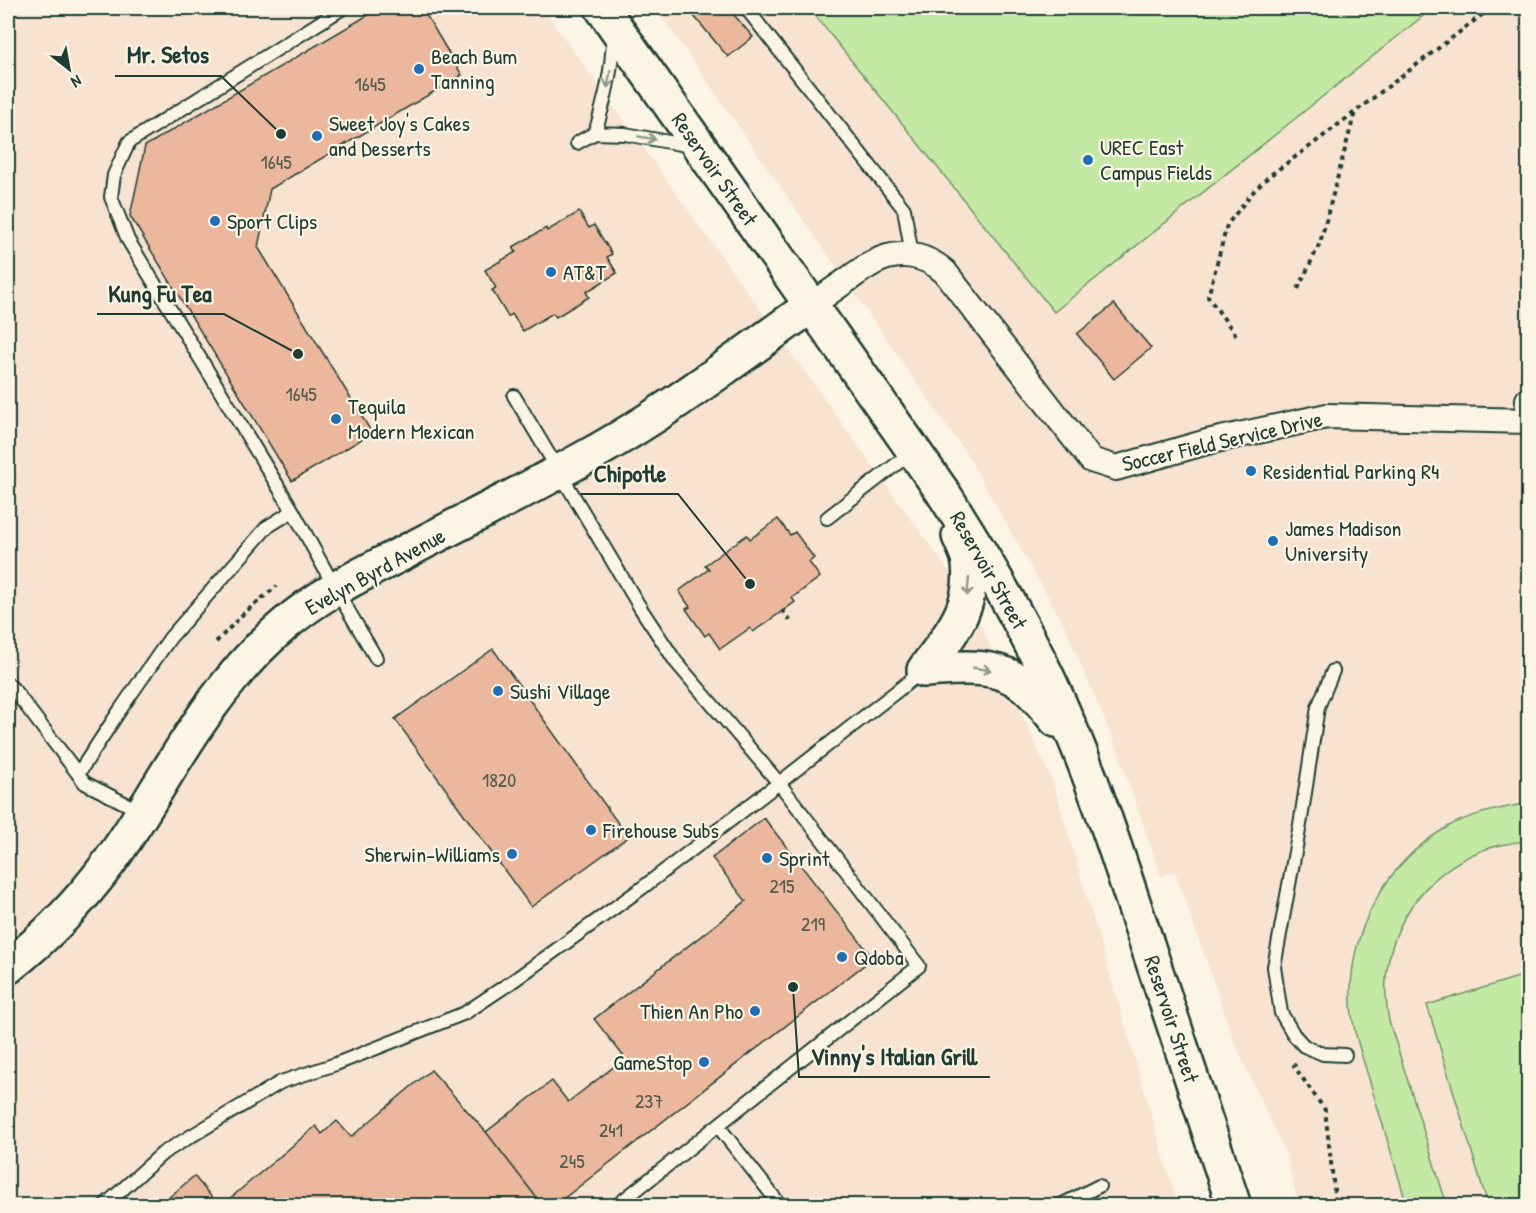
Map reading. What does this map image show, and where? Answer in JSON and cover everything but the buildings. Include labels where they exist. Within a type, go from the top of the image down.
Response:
[{"type":"main road","name":"Reservoir Street","points":[[608,16],[942,491],[979,548],[1023,627],[1078,748],[1129,890],[1234,1206]]},
{"type":"main road","name":"Evelyn Byrd Avenue","points":[[8,967],[51,929],[82,897],[110,862],[215,698],[241,666],[284,624],[335,588],[620,439],[812,305]]},
{"type":"main road","points":[[924,669],[957,625],[965,607],[969,582],[968,558],[942,491]]},
{"type":"main road","points":[[924,669],[971,667],[992,670],[1009,676],[1025,686],[1078,748]]},
{"type":"street","points":[[812,305],[874,262],[896,255],[912,255]]},
{"type":"street","name":"Soccer Field Service Drive","points":[[912,255],[927,259],[945,272],[1091,460],[1116,468],[1207,442],[1327,416],[1528,414]]},
{"type":"lane","points":[[344,8],[129,142],[114,175],[111,197],[128,240],[293,511],[376,658]]},
{"type":"lane","points":[[746,8],[903,209],[912,255]]},
{"type":"lane","points":[[595,132],[607,93],[612,62],[608,16]]},
{"type":"lane","points":[[577,143],[595,132],[624,134],[700,147]]},
{"type":"lane","points":[[514,396],[641,609],[676,662],[779,783],[919,966],[616,1206]]},
{"type":"lane","points":[[827,518],[914,451]]},
{"type":"lane","points":[[78,774],[170,638],[267,527],[293,511]]},
{"type":"lane","points":[[104,1206],[163,1153],[281,1082],[336,1064],[465,1013],[604,915],[779,783],[924,669]]},
{"type":"lane","points":[[1332,671],[1318,707],[1301,819],[1274,967],[1281,1013],[1294,1035],[1304,1046],[1323,1054],[1346,1055]]},
{"type":"lane","points":[[8,684],[84,783],[142,812]]},
{"type":"lane","points":[[718,1126],[781,1206]]},
{"type":"lane","points":[[1059,1206],[1099,1186]]},
{"type":"path","points":[[1236,335],[1208,297],[1227,225],[1251,194],[1269,176],[1487,11]]},
{"type":"path","points":[[1298,289],[1320,243],[1355,112]]},
{"type":"path","points":[[216,642],[243,614],[277,586]]},
{"type":"path","points":[[782,610],[793,624]]},
{"type":"path","points":[[1304,1046],[1294,1066],[1325,1110],[1336,1206]]},
{"type":"shaded area","points":[[8,8],[544,8],[968,598],[1053,782],[1178,1205],[8,1205]]},
{"type":"shaded area","name":"James Madison University","points":[[656,8],[1528,8],[1528,1205],[1298,1205],[1286,1154],[1235,1044],[1175,871],[1161,876],[1117,749],[1064,625],[969,458]]},
{"type":"green space","name":"UREC East Campus Fields","points":[[809,8],[1433,8],[1054,312]]},
{"type":"green space","points":[[1518,805],[1528,805],[1528,841],[1483,850],[1443,873],[1426,888],[1412,906],[1392,947],[1386,983],[1389,1021],[1447,1205],[1407,1205],[1353,1023],[1352,977],[1356,951],[1375,902],[1389,879],[1406,859],[1426,841],[1457,822]]},
{"type":"green space","points":[[1528,974],[1528,1205],[1488,1205],[1427,1005]]},
{"type":"place","name":"Beach Bum Tanning","points":[[419,69]]},
{"type":"place","name":"Mr. Setos","points":[[281,134]]},
{"type":"place","name":"Sweet Joy's Cakes and Desserts","points":[[317,136]]},
{"type":"place","name":"UREC East Campus Fields","points":[[1088,160]]},
{"type":"place","name":"Sport Clips","points":[[215,221]]},
{"type":"place","name":"AT&T","points":[[551,272]]},
{"type":"place","name":"Kung Fu Tea","points":[[298,354]]},
{"type":"place","name":"Tequila Modern Mexican","points":[[336,419]]},
{"type":"place","name":"Residential Parking R4","points":[[1251,471]]},
{"type":"place","name":"James Madison University","points":[[1273,541]]},
{"type":"place","name":"Chipotle","points":[[750,584]]},
{"type":"place","name":"Sushi Village","points":[[498,691]]},
{"type":"place","name":"Firehouse Subs","points":[[591,830]]},
{"type":"place","name":"Sherwin-Williams","points":[[512,854]]},
{"type":"place","name":"Sprint","points":[[767,858]]},
{"type":"place","name":"Qdoba","points":[[842,957]]},
{"type":"place","name":"Vinny's Italian Grill","points":[[793,987]]},
{"type":"place","name":"Thien An Pho","points":[[755,1011]]},
{"type":"place","name":"GameStop","points":[[704,1062]]}]
